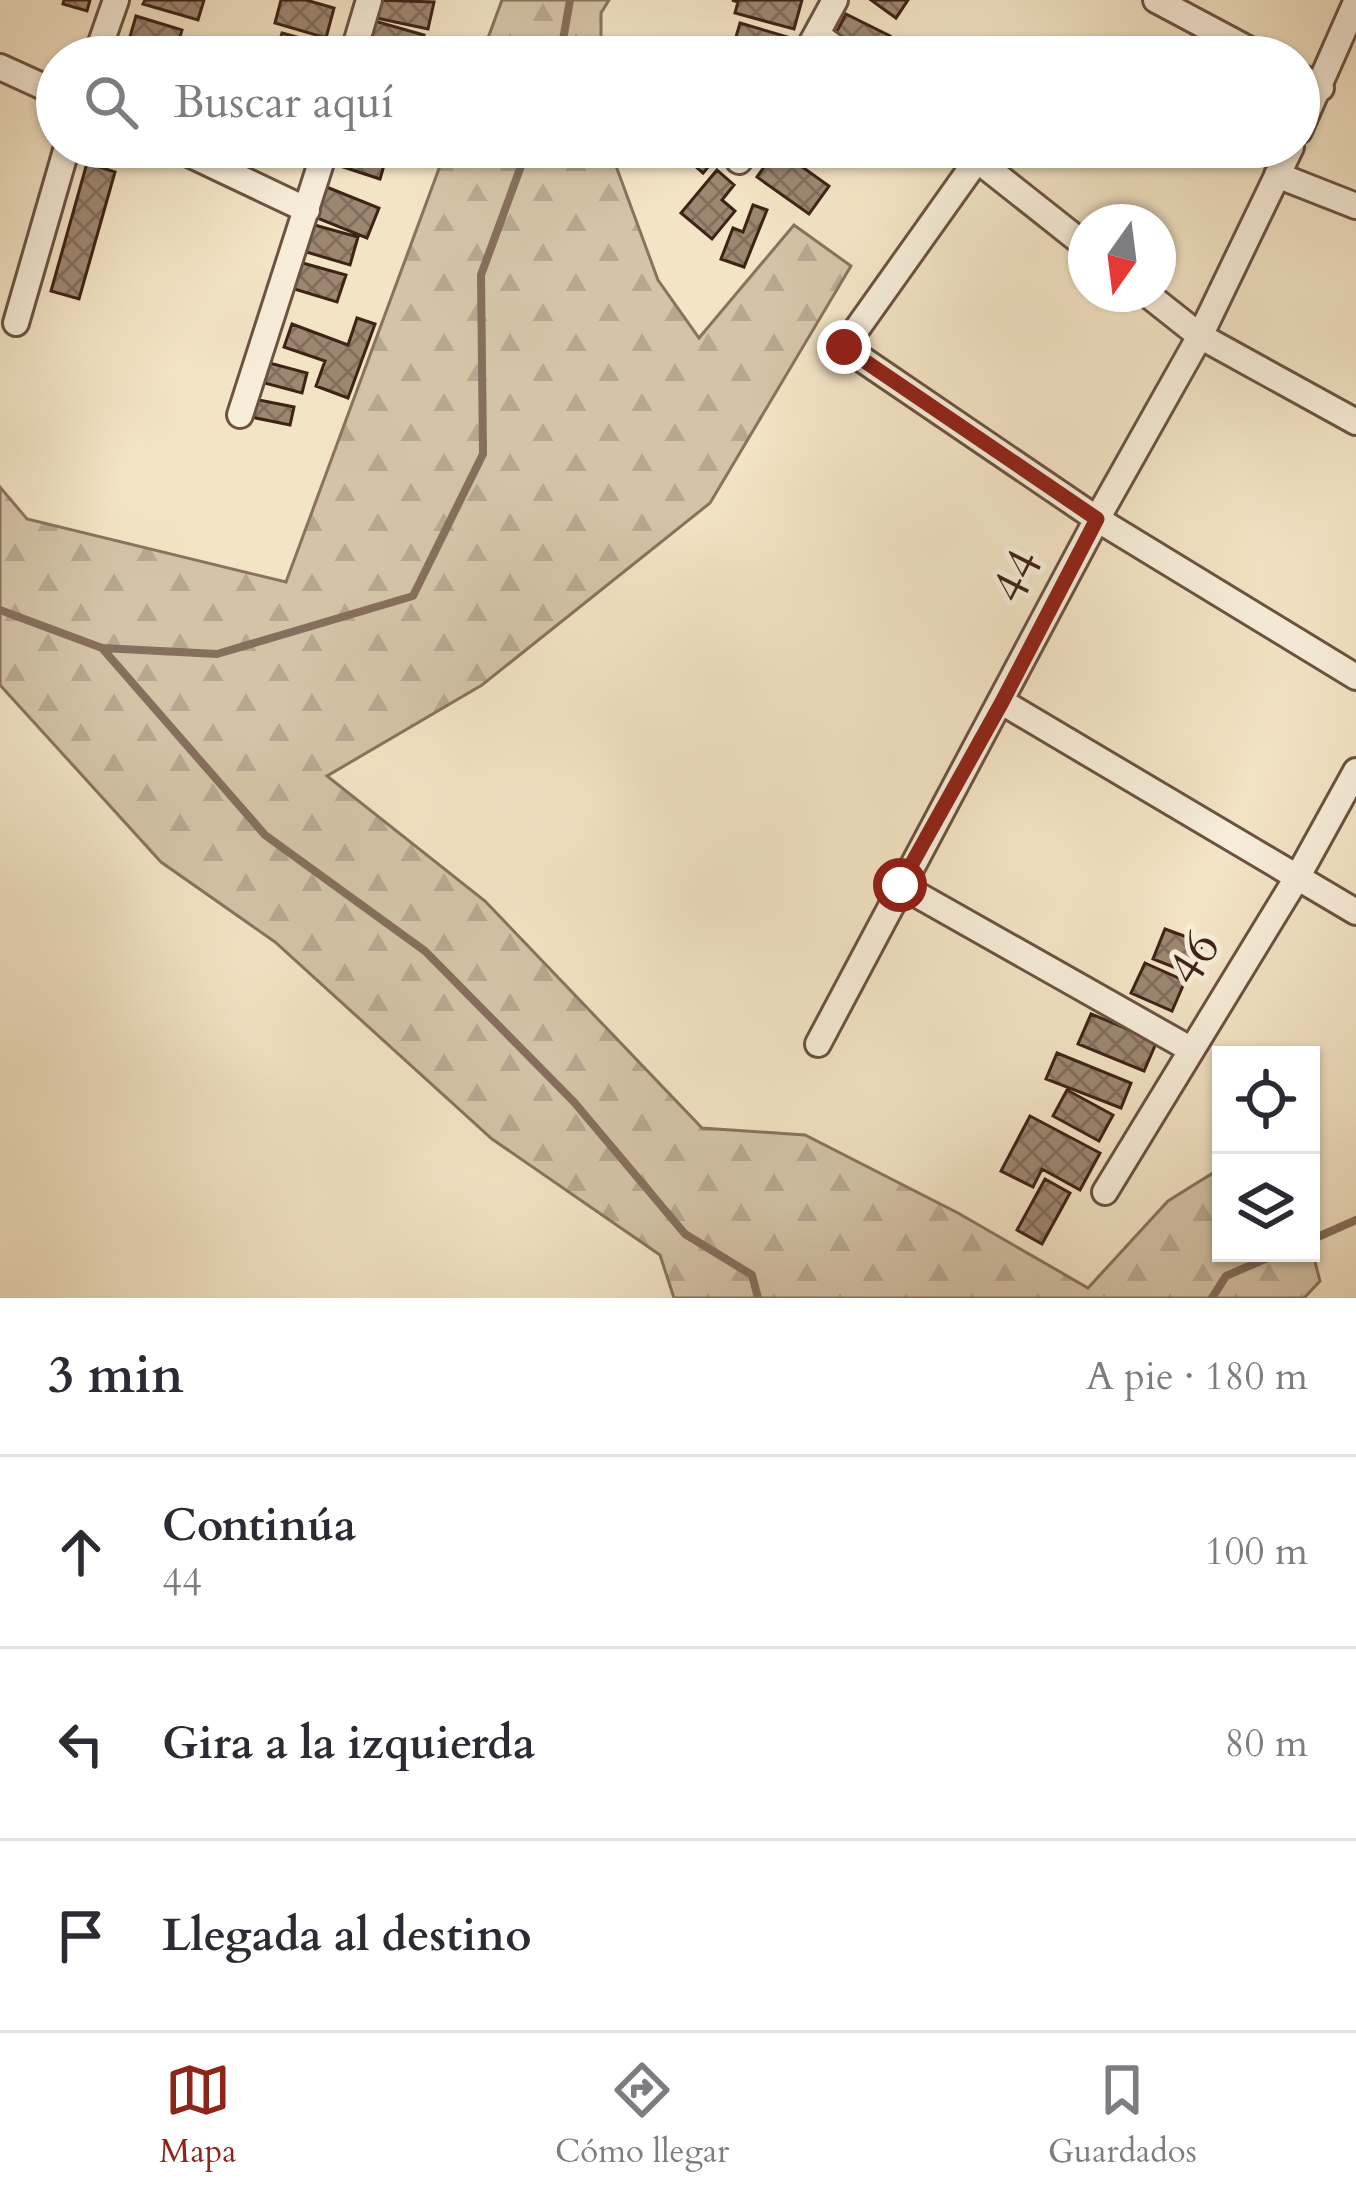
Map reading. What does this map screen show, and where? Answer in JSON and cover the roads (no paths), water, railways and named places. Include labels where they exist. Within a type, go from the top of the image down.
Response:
[{"type":"street","points":[[103,36],[116,0]]},
{"type":"street","points":[[358,36],[369,0]]},
{"type":"street","points":[[818,35],[835,0]]},
{"type":"street","points":[[1156,0],[1224,36]]},
{"type":"street","points":[[1320,65],[1356,2]]},
{"type":"street","points":[[0,67],[36,83]]},
{"type":"street","points":[[16,323],[61,168]]},
{"type":"street","points":[[218,168],[307,210]]},
{"type":"street","points":[[240,415],[320,168]]},
{"type":"street","points":[[959,168],[844,347],[1097,519],[1356,677]]},
{"type":"street","points":[[988,168],[1068,232]]},
{"type":"street","name":"44","points":[[818,1044],[1097,519],[1200,336],[1280,168]]},
{"type":"street","points":[[1277,175],[1356,206]]},
{"type":"street","points":[[1170,312],[1200,336],[1356,422]]},
{"type":"street","points":[[1002,702],[1356,912]]},
{"type":"street","name":"46","points":[[1105,1192],[1298,876],[1356,771]]},
{"type":"street","points":[[900,885],[1190,1049]]},
{"type":"waterway","points":[[564,36],[570,0]]},
{"type":"waterway","points":[[0,610],[102,648],[217,654],[413,596],[483,454],[481,275],[520,168]]},
{"type":"waterway","points":[[102,648],[265,835],[425,951],[574,1102],[685,1234],[752,1275],[758,1298]]},
{"type":"waterway","points":[[1320,1236],[1356,1220]]},
{"type":"waterway","points":[[1212,1298],[1226,1276],[1258,1262]]}]
